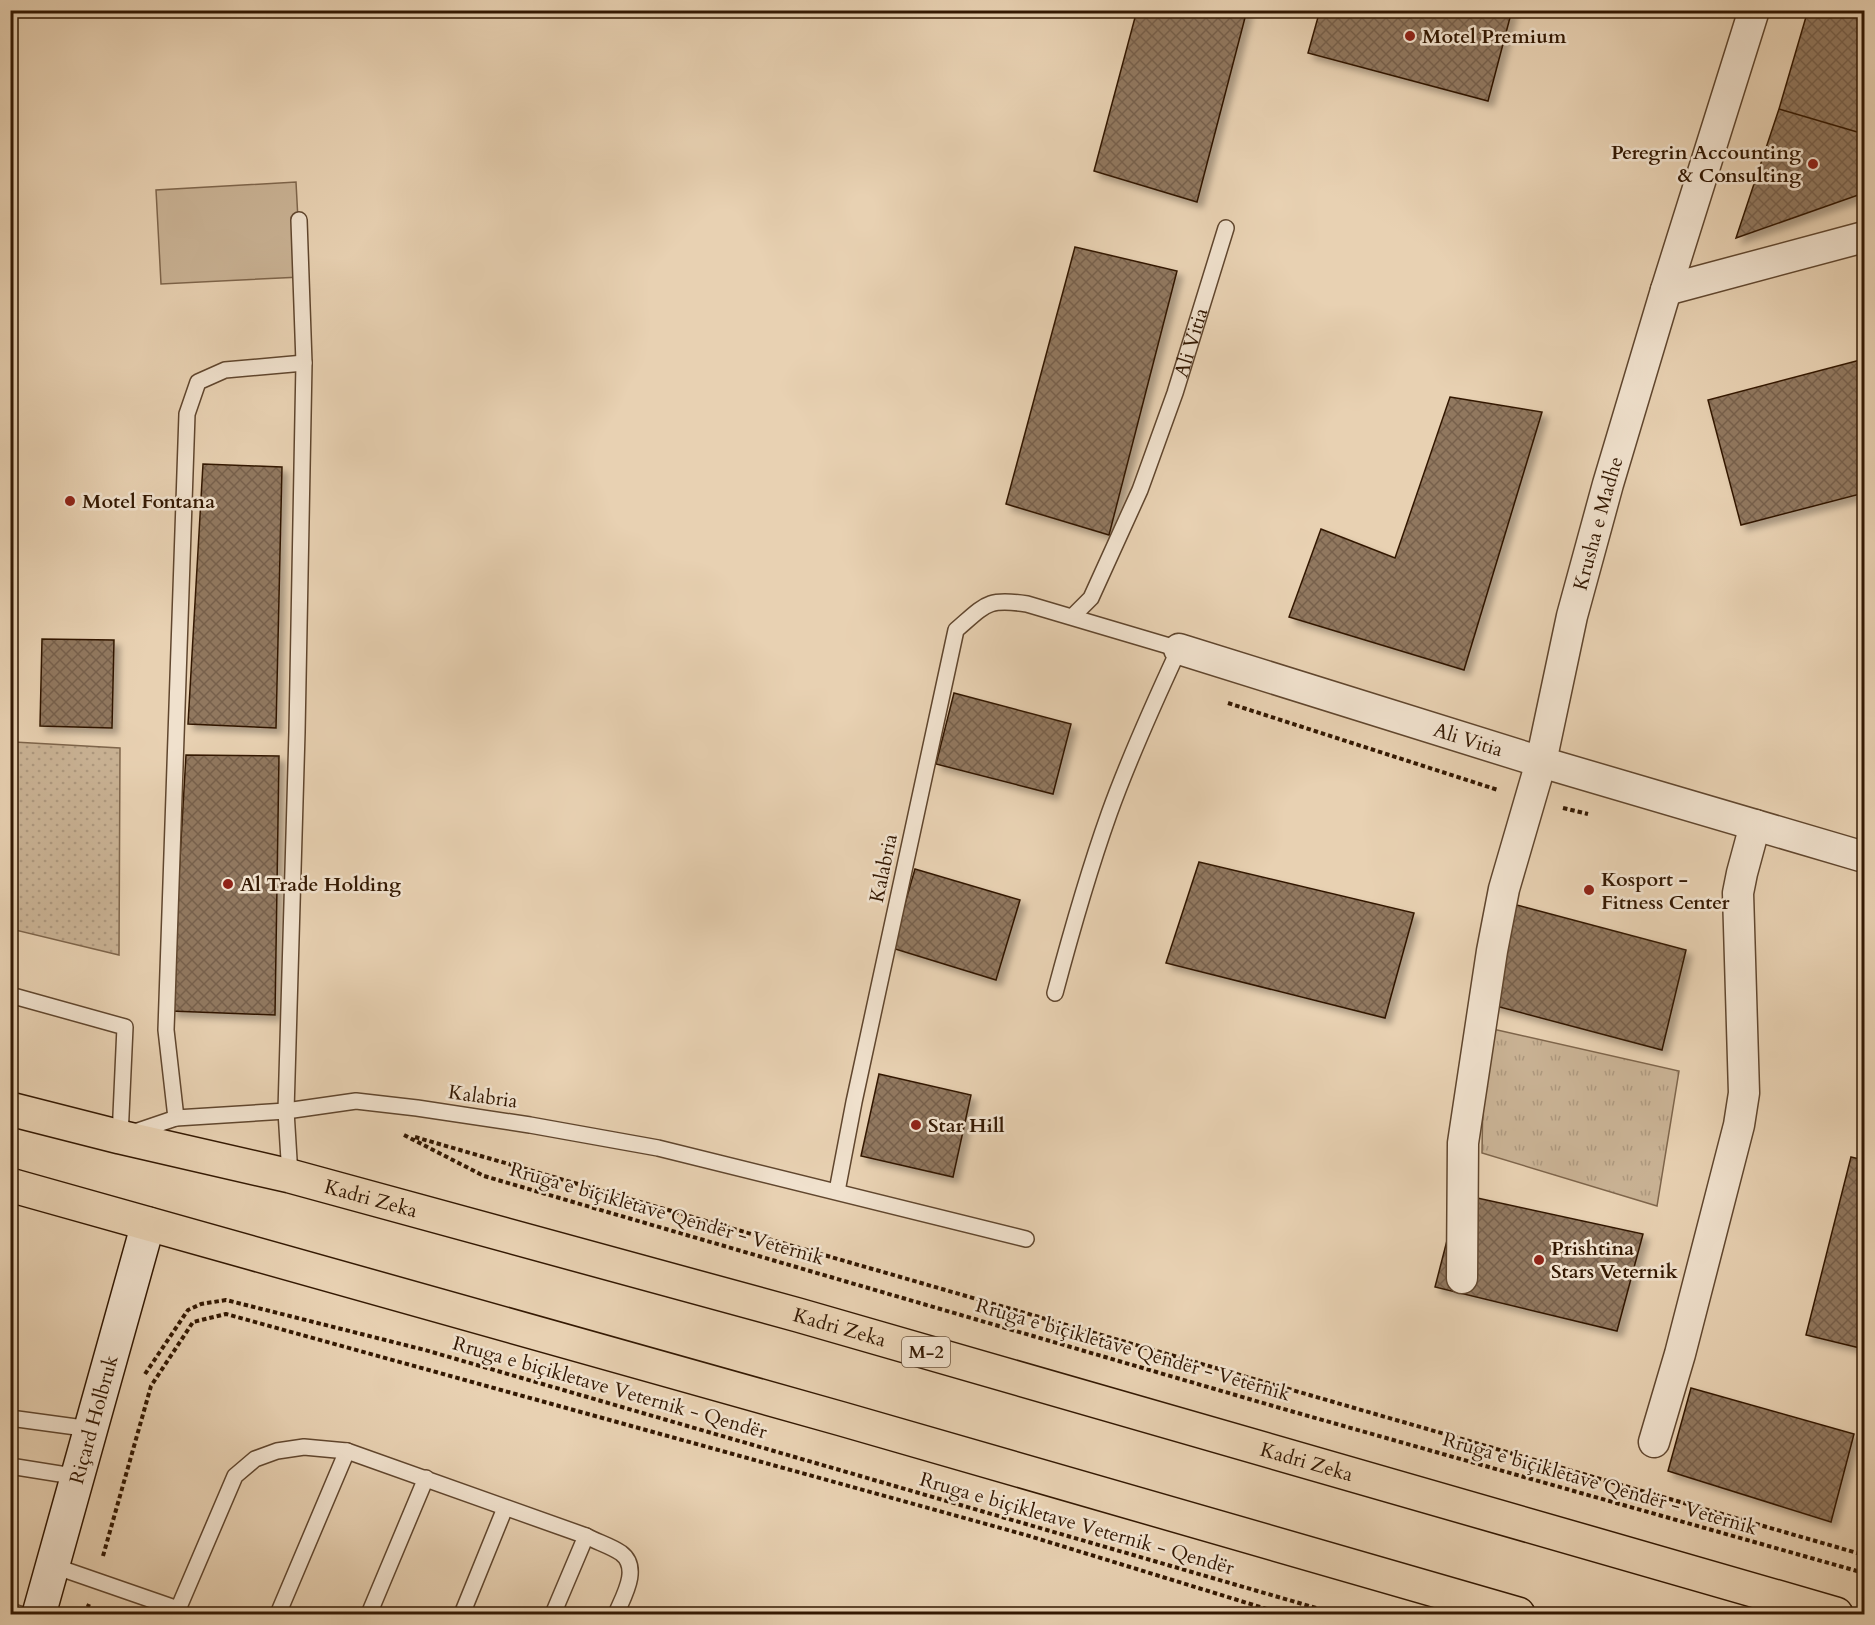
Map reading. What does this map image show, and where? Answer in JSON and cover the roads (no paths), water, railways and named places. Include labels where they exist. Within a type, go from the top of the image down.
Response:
[{"type":"highway","name":"Kadri Zeka","points":[[10,1109],[290,1176],[798,1315],[1836,1614]]},
{"type":"highway","points":[[10,1185],[842,1419],[1518,1614]]},
{"type":"street","name":"Krusha e Madhe","points":[[1462,1278],[1463,1143],[1492,951],[1504,889],[1541,762],[1572,616],[1608,484],[1754,10]]},
{"type":"street","points":[[1666,290],[1864,237]]},
{"type":"street","name":"Ali Vitia","points":[[1179,650],[1541,762],[1864,857]]},
{"type":"street","points":[[1654,1442],[1680,1354],[1739,1125],[1744,1093],[1738,893],[1755,825]]},
{"type":"street","name":"Riçard Holbruk","points":[[39,1614],[148,1224]]},
{"type":"lane","points":[[290,1176],[286,1111],[297,732],[304,363],[299,220]]},
{"type":"lane","name":"Ali Vitia","points":[[1073,616],[1091,598],[1140,490],[1175,393],[1226,228]]},
{"type":"lane","points":[[176,1118],[166,1030],[187,414],[198,382],[225,370],[304,363]]},
{"type":"lane","name":"Ali Vitia","points":[[987,603],[1008,601],[1028,604],[1179,650]]},
{"type":"lane","name":"Kalabria","points":[[837,1191],[854,1102],[956,630],[987,603]]},
{"type":"lane","points":[[1055,993],[1080,903],[1109,814],[1143,728],[1179,650]]},
{"type":"lane","points":[[10,995],[125,1027],[120,1137]]},
{"type":"lane","name":"Kalabria","points":[[120,1137],[176,1118],[286,1111],[356,1101],[429,1109],[658,1148],[1026,1239]]},
{"type":"lane","points":[[10,1418],[91,1429]]},
{"type":"lane","points":[[54,1566],[177,1612],[236,1476],[255,1458],[277,1451],[304,1447],[347,1451],[586,1536],[622,1554],[629,1566],[630,1581],[616,1614]]},
{"type":"lane","points":[[278,1614],[347,1451]]},
{"type":"lane","points":[[10,1466],[79,1477]]},
{"type":"lane","points":[[369,1614],[426,1478]]},
{"type":"lane","points":[[462,1614],[506,1508]]},
{"type":"lane","points":[[553,1614],[586,1536]]},
{"type":"lane","points":[[10,1611],[20,1614]]},
{"type":"place","name":"Motel Premium","points":[[1410,36]]},
{"type":"place","name":"Peregrin Accounting & Consulting","points":[[1813,164]]},
{"type":"place","name":"Motel Fontana","points":[[70,501]]},
{"type":"place","name":"Al Trade Holding","points":[[228,884]]},
{"type":"place","name":"Kosport - Fitness Center","points":[[1589,890]]},
{"type":"place","name":"Star Hill","points":[[916,1125]]},
{"type":"place","name":"Prishtina Stars Veternik","points":[[1539,1260]]}]
